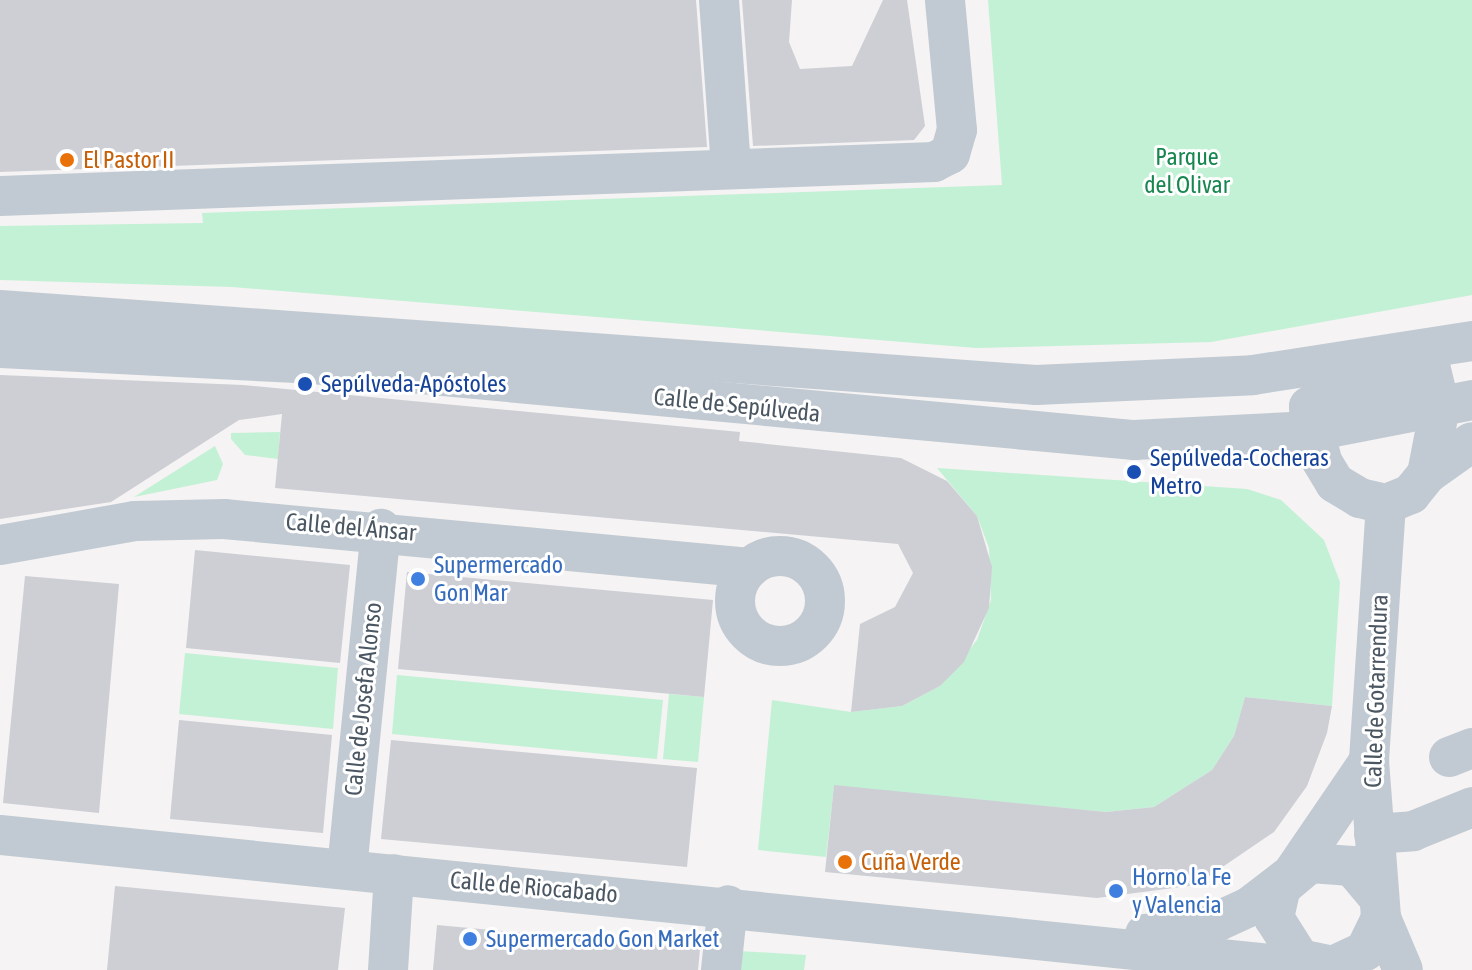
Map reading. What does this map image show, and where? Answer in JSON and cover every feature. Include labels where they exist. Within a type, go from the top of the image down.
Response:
[{"type":"street","points":[[719,0],[731,166]]},
{"type":"street","points":[[0,196],[731,166],[934,162],[950,154],[957,130],[945,0]]},
{"type":"street","name":"Calle de Sepúlveda","points":[[0,310],[1036,385],[1150,385],[1427,353],[1472,341]]},
{"type":"street","name":"Calle de Sepúlveda","points":[[0,348],[313,364],[1047,436],[1313,431],[1456,404]]},
{"type":"street","points":[[1427,474],[1456,404],[1427,353],[1406,377],[1316,397],[1309,407],[1313,431],[1335,483],[1386,504],[1411,494],[1427,474],[1472,442]]},
{"type":"street","name":"Calle de Gotarrendura","points":[[1386,504],[1369,761],[1380,908],[1403,970]]},
{"type":"street","name":"Calle del Ánsar","points":[[0,545],[135,521],[381,529],[750,568]]},
{"type":"street","name":"Calle de Josefa Alonso","points":[[347,869],[381,529]]},
{"type":"street","name":"Calle de Riocabado","points":[[1067,940],[1201,929],[1249,907],[1292,874],[1369,761]]},
{"type":"street","points":[[1374,834],[1413,831],[1472,807]]},
{"type":"street","name":"Calle de Riocabado","points":[[0,835],[1067,940],[1122,952],[1324,968]]},
{"type":"street","points":[[1331,860],[1352,866],[1380,908],[1358,956],[1324,968],[1278,935],[1275,902],[1292,874],[1331,860]]},
{"type":"street","points":[[388,970],[394,874]]},
{"type":"street","points":[[721,970],[728,905]]},
{"type":"green space","name":"Parque del Olivar","points":[[988,0],[1472,0],[1472,295],[1211,342],[976,348],[232,287],[0,280],[0,226],[203,223],[202,213],[1002,185]]},
{"type":"green space","points":[[280,432],[278,459],[245,455],[231,439],[231,433]]},
{"type":"green space","points":[[215,446],[223,464],[217,480],[134,497]]},
{"type":"green space","points":[[937,468],[1247,489],[1281,500],[1324,540],[1340,582],[1332,706],[1245,697],[1234,736],[1212,770],[1154,807],[1106,812],[834,786],[826,857],[758,850],[772,700],[851,712],[902,706],[940,686],[977,640],[991,600],[989,548],[977,516]]},
{"type":"green space","points":[[185,653],[338,668],[333,729],[179,714]]},
{"type":"green space","points":[[397,675],[663,700],[657,759],[392,734]]},
{"type":"green space","points":[[669,694],[704,697],[698,762],[663,759]]},
{"type":"green space","points":[[723,950],[806,955],[804,970],[721,970]]},
{"type":"building","points":[[0,0],[696,0],[707,147],[0,172]]},
{"type":"building","points":[[742,0],[792,0],[789,42],[800,69],[852,66],[883,0],[907,0],[925,126],[914,140],[753,146]]},
{"type":"building","points":[[0,375],[243,385],[740,432],[739,441],[901,458],[947,481],[977,516],[992,567],[989,608],[964,662],[940,686],[902,706],[851,712],[860,624],[895,607],[913,573],[898,544],[275,488],[282,414],[239,420],[111,502],[0,519]]},
{"type":"building","points":[[195,550],[350,565],[340,663],[186,648]]},
{"type":"building","points":[[407,572],[713,600],[704,697],[398,669]]},
{"type":"building","points":[[25,576],[119,584],[99,813],[3,803]]},
{"type":"building","points":[[1245,697],[1332,706],[1327,733],[1307,786],[1274,832],[1196,885],[1097,898],[825,872],[834,785],[1106,812],[1154,807],[1212,770],[1234,736]]},
{"type":"building","points":[[179,720],[332,735],[323,833],[170,819]]},
{"type":"building","points":[[391,740],[697,768],[687,867],[381,839]]},
{"type":"building","points":[[115,886],[345,908],[338,970],[107,970]]},
{"type":"building","points":[[437,925],[700,949],[698,970],[433,970]]},
{"type":"place","name":"El Pastor II","points":[[67,160]]},
{"type":"place","name":"Sepúlveda-Apóstoles","points":[[305,384]]},
{"type":"place","name":"Sepúlveda-Cocheras Metro","points":[[1134,472]]},
{"type":"place","name":"Supermercado Gon Mar","points":[[418,579]]},
{"type":"place","name":"Cuña Verde","points":[[845,862]]},
{"type":"place","name":"Horno la Fe y Valencia","points":[[1116,891]]},
{"type":"place","name":"Supermercado Gon Market","points":[[470,939]]}]
